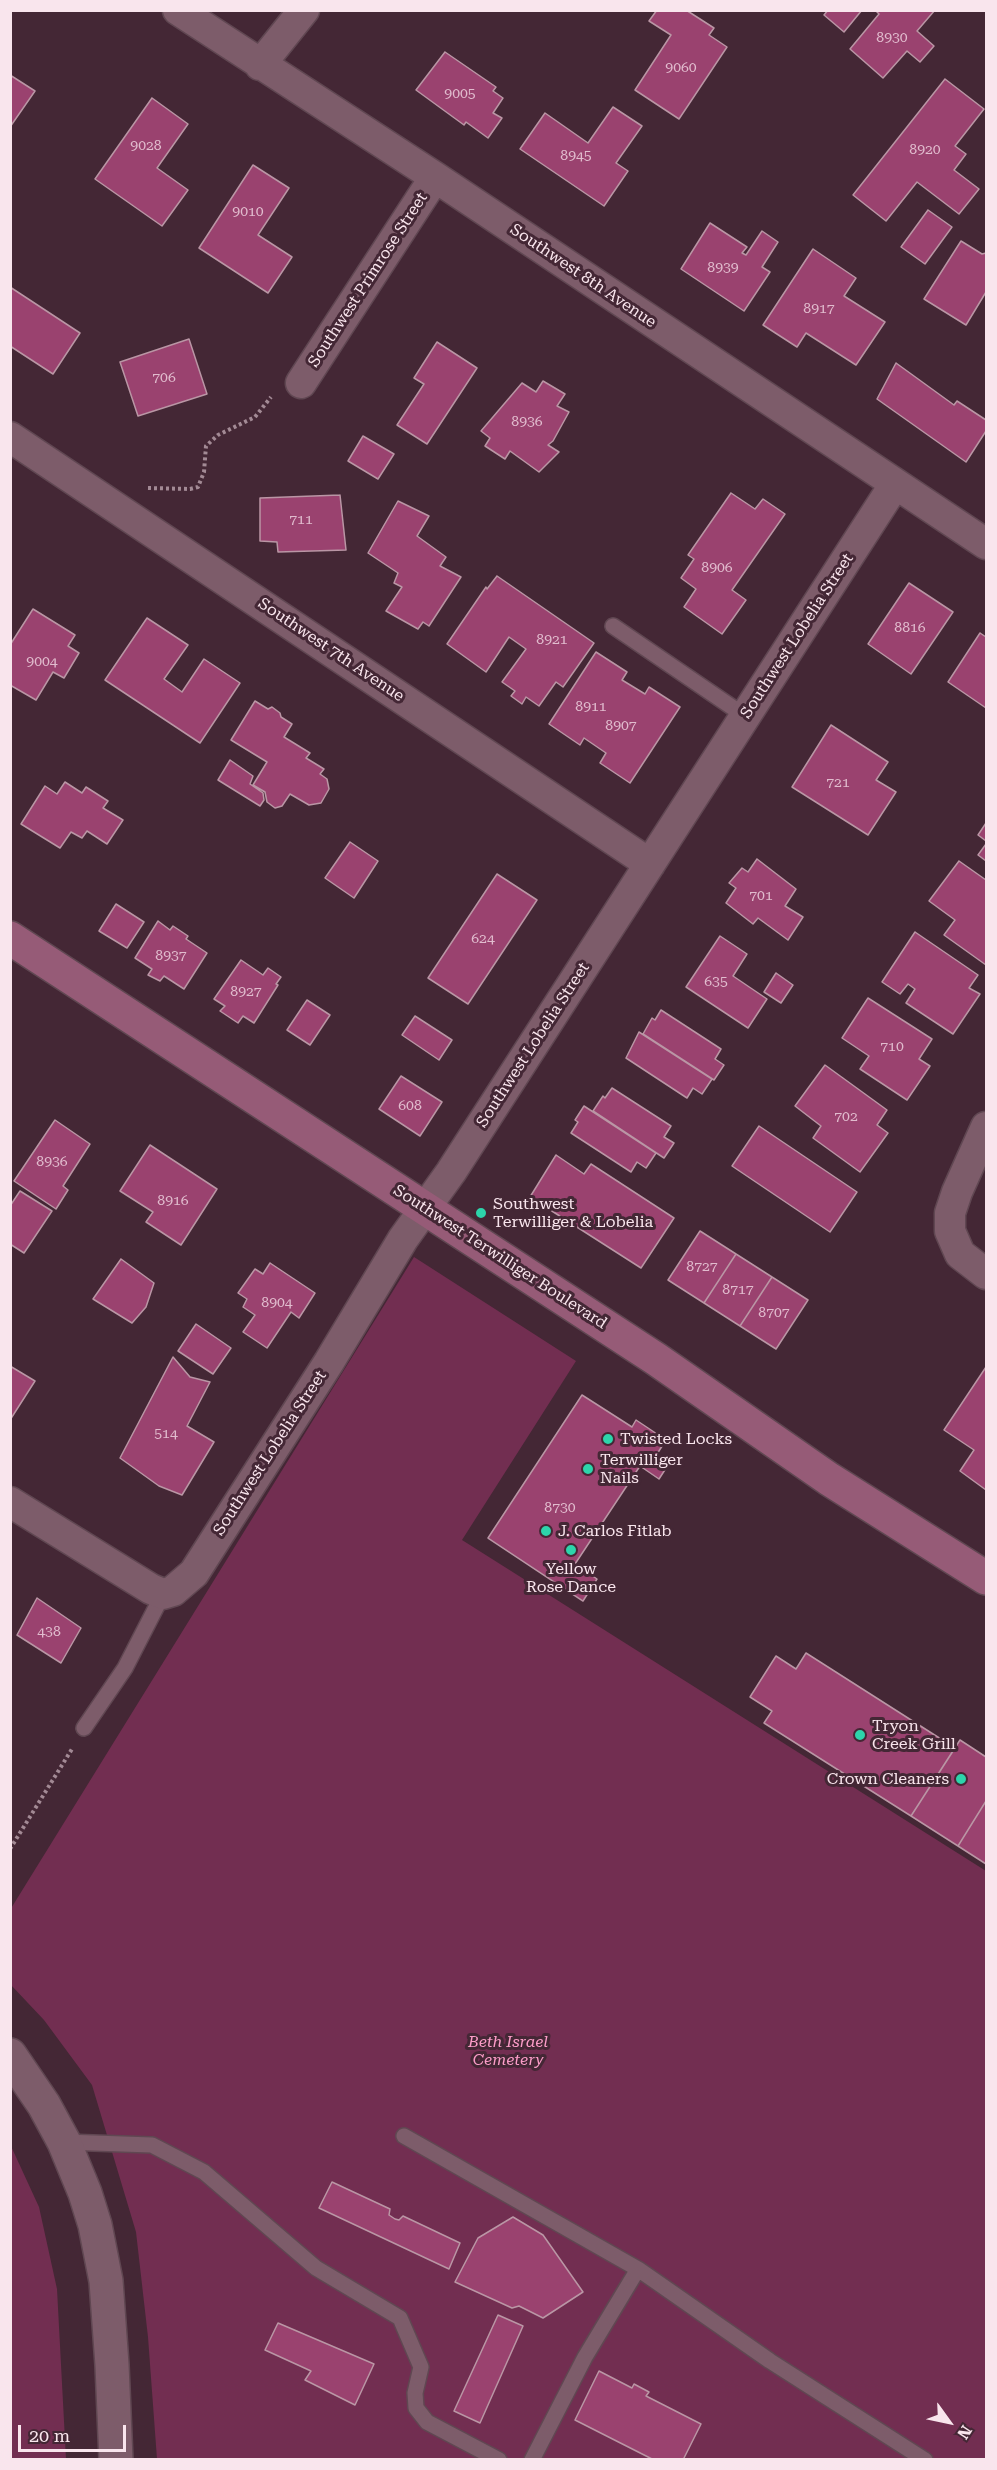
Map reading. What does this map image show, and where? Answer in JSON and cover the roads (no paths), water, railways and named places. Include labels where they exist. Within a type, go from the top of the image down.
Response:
[{"type":"main road","name":"Southwest Terwilliger Boulevard","points":[[10,938],[656,1359],[830,1479],[987,1578]]},
{"type":"street","name":"Southwest 8th Avenue","points":[[178,10],[435,177],[987,544]]},
{"type":"street","points":[[260,65],[304,10]]},
{"type":"street","name":"Southwest Primrose Street","points":[[301,383],[435,177]]},
{"type":"street","name":"Southwest 7th Avenue","points":[[11,439],[650,864]]},
{"type":"street","name":"Southwest Lobelia Street","points":[[163,1594],[173,1591],[194,1573],[329,1362],[403,1239],[650,864],[895,484]]},
{"type":"street","points":[[987,1127],[957,1192],[950,1213],[950,1231],[960,1254],[987,1274]]},
{"type":"street","points":[[10,1502],[163,1594]]},
{"type":"street","points":[[10,2055],[44,2105],[64,2142],[85,2193],[95,2225],[106,2281],[116,2460]]},
{"type":"lane","points":[[613,626],[745,716]]},
{"type":"lane","points":[[84,1728],[125,1668],[163,1594]]},
{"type":"lane","points":[[404,2136],[638,2270],[770,2361],[925,2460]]},
{"type":"lane","points":[[64,2142],[152,2145],[204,2172],[316,2268],[400,2318],[421,2367],[415,2393],[416,2408],[427,2422],[500,2460]]},
{"type":"lane","points":[[532,2460],[585,2357],[638,2270]]},
{"type":"place","name":"Southwest Terwilliger & Lobelia","points":[[481,1213]]},
{"type":"place","name":"Twisted Locks","points":[[608,1439]]},
{"type":"place","name":"Terwilliger Nails","points":[[588,1469]]},
{"type":"place","name":"J. Carlos Fitlab","points":[[546,1531]]},
{"type":"place","name":"Yellow Rose Dance","points":[[571,1550]]},
{"type":"place","name":"Tryon Creek Grill","points":[[860,1735]]},
{"type":"place","name":"Crown Cleaners","points":[[961,1779]]},
{"type":"park label","name":"Beth Israel Cemetery","points":[[508,2051]]}]
